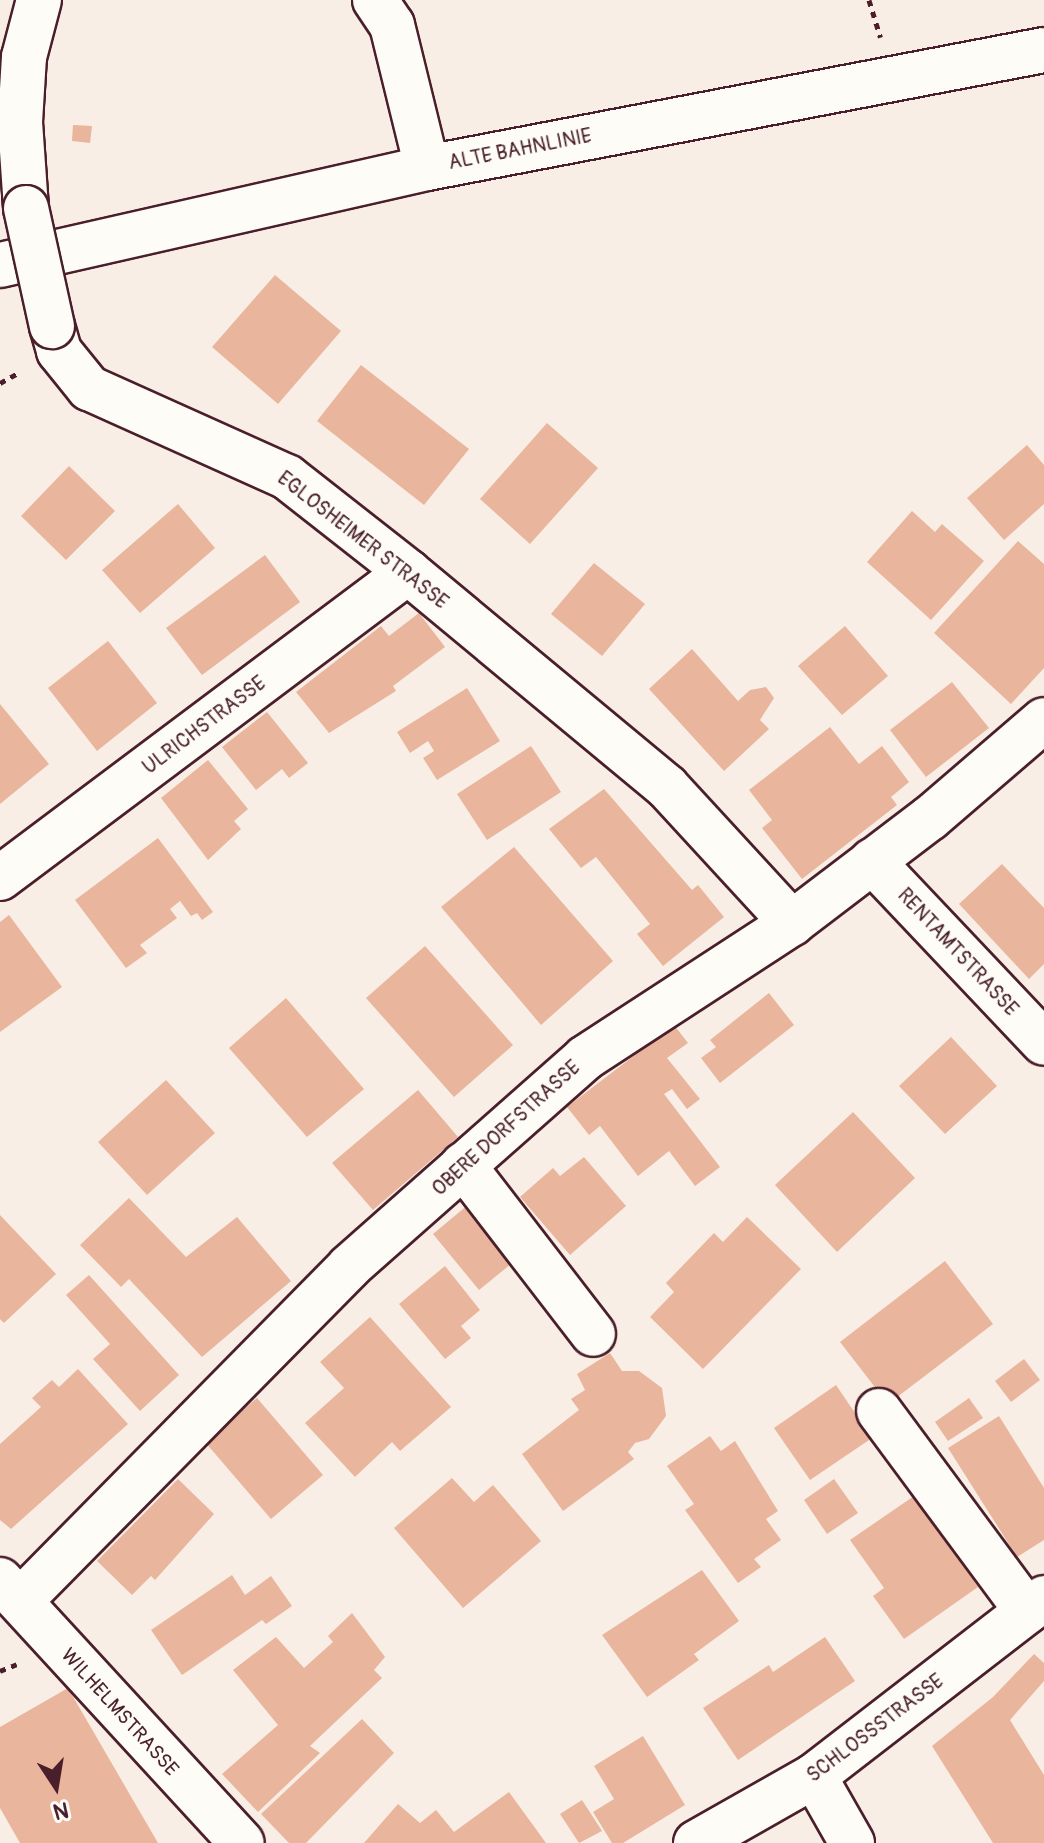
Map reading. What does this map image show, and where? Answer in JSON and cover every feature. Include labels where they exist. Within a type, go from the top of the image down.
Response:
[{"type":"street","name":"EGLOSHEIMER STRASSE","points":[[39,0],[12,62],[26,208],[59,351],[89,388],[287,477],[408,572],[667,787],[792,923]]},
{"type":"street","points":[[375,0],[392,25],[427,168]]},
{"type":"street","name":"ALTE BAHNLINIE","points":[[0,265],[427,168],[1044,50]]},
{"type":"street","name":"ULRICHSTRASSE","points":[[0,878],[408,572]]},
{"type":"street","name":"OBERE DORFSTRASSE","points":[[11,1590],[349,1267],[585,1058],[792,923],[1044,720]]},
{"type":"street","name":"RENTAMTSTRASSE","points":[[872,861],[1044,1043]]},
{"type":"street","points":[[463,1165],[593,1334]]},
{"type":"street","points":[[879,1411],[1035,1605]]},
{"type":"street","name":"WILHELMSTRASSE","points":[[11,1590],[242,1843]]},
{"type":"street","name":"SCHLOSSSTRASSE","points":[[696,1843],[814,1776],[1035,1605]]},
{"type":"street","points":[[814,1776],[852,1843]]},
{"type":"building","points":[[73,125],[92,126],[90,143],[72,141]]},
{"type":"building","points":[[275,275],[341,331],[278,404],[212,347]]},
{"type":"building","points":[[361,365],[469,449],[424,505],[317,421]]},
{"type":"building","points":[[547,423],[598,468],[530,544],[480,499]]},
{"type":"building","points":[[1027,445],[1044,465],[1044,504],[1004,540],[967,498]]},
{"type":"building","points":[[69,466],[115,511],[66,560],[21,516]]},
{"type":"building","points":[[178,504],[215,548],[140,613],[102,570]]},
{"type":"building","points":[[912,511],[935,532],[942,524],[984,561],[931,620],[867,562]]},
{"type":"building","points":[[1018,541],[1044,564],[1044,668],[1011,704],[934,633]]},
{"type":"building","points":[[265,555],[300,602],[202,675],[166,628]]},
{"type":"building","points":[[594,563],[645,604],[602,656],[551,614]]},
{"type":"building","points":[[419,613],[445,647],[393,686],[396,691],[329,733],[296,692],[381,626],[389,636]]},
{"type":"building","points":[[845,626],[888,676],[842,715],[798,666]]},
{"type":"building","points":[[108,641],[157,703],[97,751],[48,688]]},
{"type":"building","points":[[692,649],[738,701],[750,690],[766,687],[774,698],[760,720],[769,729],[724,771],[649,689]]},
{"type":"building","points":[[952,682],[989,728],[926,777],[890,730]]},
{"type":"building","points":[[467,688],[500,741],[437,780],[423,758],[434,751],[428,741],[410,753],[397,732]]},
{"type":"building","points":[[0,704],[49,764],[0,804]]},
{"type":"building","points":[[267,712],[308,763],[289,778],[282,769],[256,790],[222,747]]},
{"type":"building","points":[[830,727],[859,764],[882,746],[909,782],[891,797],[897,805],[802,879],[762,828],[772,820],[749,790]]},
{"type":"building","points":[[531,746],[561,792],[487,840],[457,794]]},
{"type":"building","points":[[208,760],[248,809],[234,821],[241,829],[208,860],[161,798]]},
{"type":"building","points":[[604,789],[692,890],[698,885],[724,917],[663,966],[637,934],[650,924],[596,857],[581,868],[549,829]]},
{"type":"building","points":[[158,838],[213,912],[202,920],[197,913],[191,916],[180,901],[170,909],[177,918],[140,945],[147,953],[126,968],[75,900]]},
{"type":"building","points":[[514,847],[613,961],[541,1025],[441,907]]},
{"type":"building","points":[[1002,864],[1044,908],[1044,964],[1029,979],[959,904]]},
{"type":"building","points":[[9,915],[62,987],[0,1032],[0,922]]},
{"type":"building","points":[[425,946],[513,1045],[454,1097],[366,998]]},
{"type":"building","points":[[769,993],[794,1025],[720,1083],[701,1058],[716,1047],[710,1040]]},
{"type":"building","points":[[286,998],[364,1089],[307,1137],[229,1048]]},
{"type":"building","points":[[674,1025],[688,1043],[667,1058],[700,1099],[687,1109],[672,1089],[664,1094],[720,1167],[695,1186],[669,1151],[638,1176],[600,1126],[589,1135],[567,1107]]},
{"type":"building","points":[[951,1037],[997,1086],[945,1134],[899,1086]]},
{"type":"building","points":[[166,1080],[215,1133],[147,1195],[98,1142]]},
{"type":"building","points":[[418,1090],[458,1137],[373,1210],[332,1163]]},
{"type":"building","points":[[853,1112],[915,1178],[837,1252],[775,1185]]},
{"type":"building","points":[[584,1157],[626,1206],[570,1255],[520,1197],[553,1168],[560,1176]]},
{"type":"building","points":[[129,1198],[186,1257],[237,1217],[291,1281],[202,1357],[129,1279],[121,1287],[80,1245]]},
{"type":"building","points":[[475,1199],[522,1255],[479,1290],[433,1234]]},
{"type":"building","points":[[0,1215],[56,1274],[4,1323],[0,1319]]},
{"type":"building","points":[[747,1217],[801,1269],[703,1369],[650,1317],[674,1292],[666,1283],[714,1233],[723,1242]]},
{"type":"building","points":[[945,1261],[993,1324],[888,1404],[840,1342]]},
{"type":"building","points":[[445,1266],[480,1310],[461,1326],[471,1338],[445,1359],[399,1304]]},
{"type":"building","points":[[89,1275],[179,1375],[140,1411],[93,1359],[110,1344],[66,1295]]},
{"type":"building","points":[[370,1317],[451,1407],[400,1451],[392,1442],[355,1477],[305,1423],[344,1388],[320,1362]]},
{"type":"building","points":[[610,1353],[622,1371],[639,1371],[662,1388],[666,1416],[649,1439],[635,1443],[628,1452],[634,1459],[563,1511],[522,1454],[579,1410],[571,1399],[585,1390],[577,1374]]},
{"type":"building","points":[[1024,1359],[1040,1380],[1011,1402],[995,1381]]},
{"type":"building","points":[[78,1369],[128,1424],[11,1529],[0,1520],[0,1444],[41,1407],[32,1398],[52,1380],[59,1387]]},
{"type":"building","points":[[836,1385],[872,1438],[810,1480],[774,1428]]},
{"type":"building","points":[[257,1398],[323,1475],[271,1519],[205,1442]]},
{"type":"building","points":[[969,1398],[983,1418],[948,1441],[935,1422]]},
{"type":"building","points":[[999,1416],[1044,1488],[1044,1540],[1017,1557],[948,1448]]},
{"type":"building","points":[[710,1436],[721,1451],[735,1441],[778,1511],[766,1519],[781,1540],[754,1559],[761,1567],[738,1583],[685,1510],[694,1504],[667,1466]]},
{"type":"building","points":[[452,1478],[474,1502],[493,1485],[541,1541],[463,1608],[394,1528]]},
{"type":"building","points":[[178,1479],[214,1514],[155,1580],[151,1576],[132,1595],[97,1561]]},
{"type":"building","points":[[834,1479],[858,1513],[827,1534],[804,1500]]},
{"type":"building","points":[[914,1496],[978,1587],[904,1639],[873,1596],[884,1588],[850,1540]]},
{"type":"building","points":[[702,1570],[739,1621],[694,1654],[699,1660],[647,1697],[602,1635]]},
{"type":"building","points":[[232,1575],[245,1595],[271,1576],[292,1606],[266,1624],[262,1620],[182,1675],[151,1630]]},
{"type":"building","points":[[352,1613],[385,1657],[374,1670],[382,1678],[310,1746],[320,1753],[258,1812],[222,1774],[278,1725],[233,1670],[276,1637],[304,1668],[333,1642],[328,1636]]},
{"type":"building","points":[[825,1637],[855,1681],[738,1760],[703,1708],[769,1665],[773,1672]]},
{"type":"building","points":[[1034,1654],[1044,1663],[1044,1681],[1010,1720],[1044,1775],[1044,1843],[993,1843],[932,1746],[993,1697]]},
{"type":"building","points":[[68,1688],[158,1843],[20,1843],[0,1808],[0,1727]]},
{"type":"building","points":[[362,1719],[394,1753],[306,1843],[289,1843],[261,1814]]},
{"type":"building","points":[[643,1736],[685,1805],[623,1843],[612,1843],[593,1812],[614,1799],[594,1766]]},
{"type":"building","points":[[509,1792],[546,1843],[364,1843],[398,1804],[420,1823],[436,1810],[454,1832]]},
{"type":"building","points":[[582,1800],[602,1831],[579,1843],[560,1814]]}]
